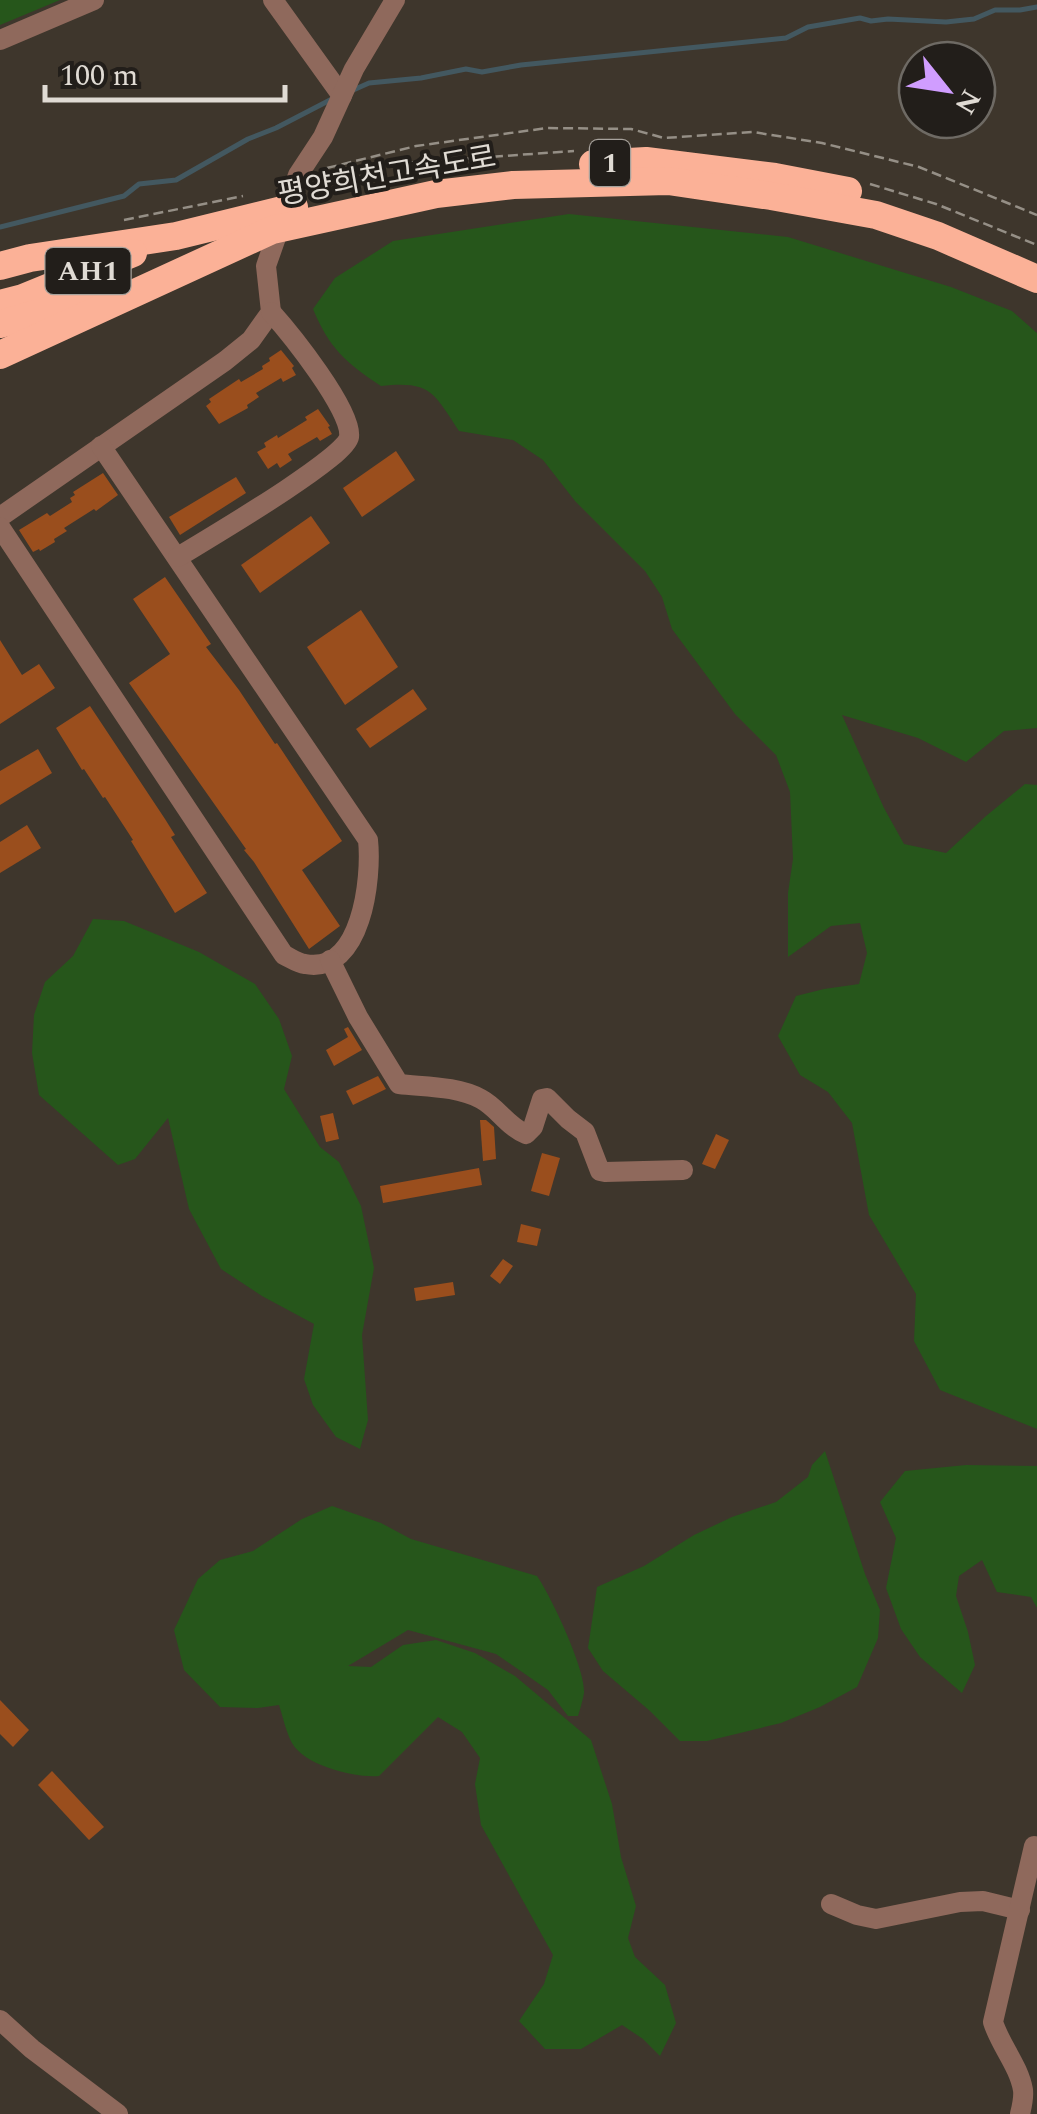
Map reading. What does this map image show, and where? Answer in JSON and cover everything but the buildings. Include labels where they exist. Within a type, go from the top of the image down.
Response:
[{"type":"highway","name":"평양희천고속도로","points":[[0,356],[178,273],[283,218],[422,178],[516,168],[646,161],[775,177],[869,195],[1037,260]]},
{"type":"highway","name":"평양희천고속도로","points":[[0,266],[30,258],[436,194],[513,186],[668,180],[876,215],[938,236],[1037,279]]},
{"type":"highway","name":"AH1","points":[[0,304],[176,236]]},
{"type":"highway","name":"AH1","points":[[0,324],[178,273]]},
{"type":"street","points":[[0,40],[94,0]]},
{"type":"street","points":[[273,0],[342,96]]},
{"type":"street","points":[[178,557],[321,466],[343,448],[349,437],[337,402],[294,338],[271,312],[266,266],[298,175],[324,137],[354,69],[396,0]]},
{"type":"street","points":[[0,517],[225,361],[251,340],[271,312]]},
{"type":"street","points":[[0,527],[284,954],[302,964],[330,960],[340,952],[361,918],[370,860],[368,840],[101,446]]},
{"type":"street","points":[[330,960],[358,1017],[399,1084],[479,1098],[526,1134],[533,1128],[542,1098],[547,1098],[586,1132],[600,1170],[683,1170]]},
{"type":"street","points":[[1020,2114],[1022,2085],[994,2022],[1034,1846]]},
{"type":"street","points":[[830,1904],[857,1916],[876,1918],[982,1901],[1020,1910]]},
{"type":"street","points":[[0,2020],[118,2114]]},
{"type":"green space","points":[[0,0],[60,0],[0,25]]},
{"type":"green space","points":[[569,214],[788,237],[951,287],[1012,311],[1037,333],[1037,728],[1004,731],[966,762],[918,738],[842,715],[904,844],[946,853],[1025,784],[1037,785],[1037,1429],[940,1390],[914,1341],[916,1294],[869,1215],[852,1123],[828,1092],[800,1075],[778,1036],[796,996],[859,984],[867,953],[860,923],[831,926],[788,957],[788,893],[793,859],[790,792],[776,755],[735,714],[672,629],[662,597],[645,571],[575,501],[543,460],[513,440],[459,431],[436,398],[421,388],[381,386],[340,353],[313,309],[335,278],[393,241]]},
{"type":"green space","points":[[93,919],[124,921],[199,952],[255,984],[279,1019],[292,1056],[284,1089],[320,1147],[339,1162],[361,1206],[374,1268],[362,1335],[368,1420],[360,1449],[336,1437],[313,1405],[304,1379],[314,1324],[221,1269],[189,1209],[168,1118],[135,1159],[118,1165],[39,1095],[32,1053],[34,1015],[45,982],[73,956]]},
{"type":"green space","points":[[825,1451],[880,1610],[878,1638],[857,1687],[781,1723],[707,1741],[680,1741],[603,1671],[588,1648],[597,1587],[644,1566],[694,1535],[776,1502],[808,1477],[812,1465]]},
{"type":"green space","points":[[966,1465],[1037,1466],[1037,1608],[1031,1597],[997,1592],[982,1560],[959,1576],[956,1596],[975,1665],[962,1693],[920,1657],[901,1629],[886,1588],[896,1538],[880,1502],[905,1471]]},
{"type":"green space","points":[[332,1506],[381,1523],[411,1539],[537,1576],[543,1586],[566,1633],[583,1682],[578,1716],[568,1716],[548,1690],[496,1654],[408,1630],[348,1666],[371,1667],[403,1645],[436,1640],[475,1653],[515,1676],[591,1740],[612,1804],[621,1857],[636,1906],[628,1938],[635,1957],[665,1985],[676,2023],[660,2056],[622,2025],[581,2049],[545,2049],[519,2021],[544,1984],[553,1955],[481,1825],[475,1784],[480,1758],[462,1732],[438,1717],[379,1776],[344,1773],[298,1751],[279,1705],[220,1707],[184,1670],[174,1630],[198,1579],[220,1560],[253,1551],[302,1519]]},
{"type":"waterway","points":[[351,91],[369,83],[466,69],[482,72],[786,38],[808,27],[860,18],[946,22],[974,19],[995,10],[1037,7]]},
{"type":"waterway","points":[[0,227],[124,196],[139,184],[176,180],[248,139],[332,99]]}]
